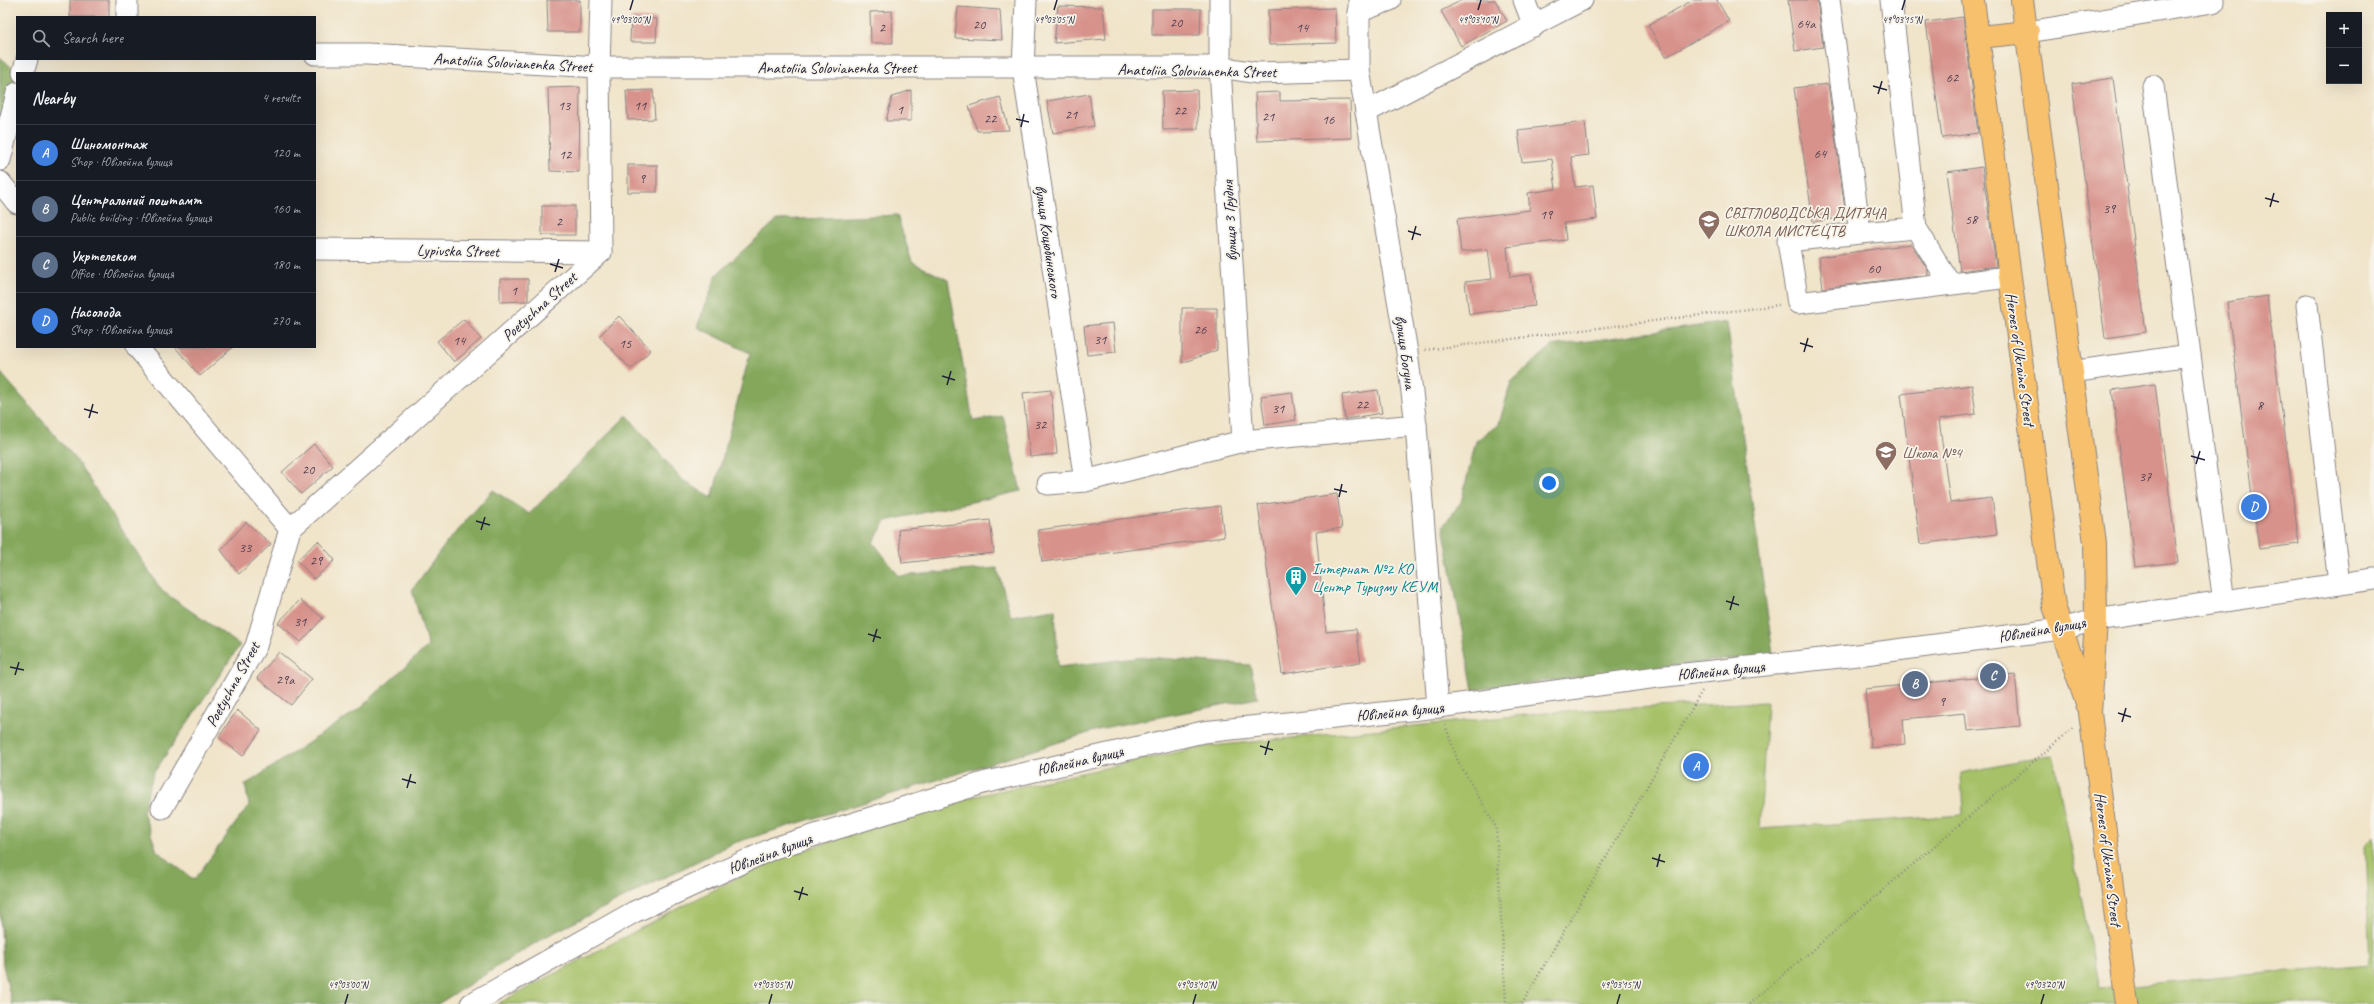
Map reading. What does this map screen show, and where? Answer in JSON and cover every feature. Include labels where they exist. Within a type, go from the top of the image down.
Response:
[{"type":"main road","name":"Heroes of Ukraine Street","points":[[1973,0],[2054,606],[2090,714]]},
{"type":"main road","name":"Heroes of Ukraine Street","points":[[2022,0],[2028,32],[2071,372],[2095,543],[2096,620],[2090,714],[2127,1004]]},
{"type":"main road","points":[[1979,37],[2028,32]]},
{"type":"street","points":[[127,0],[127,16]]},
{"type":"street","points":[[601,0],[599,67],[601,252]]},
{"type":"street","name":"вулиця Коцюбинського","points":[[1026,0],[1023,68],[1085,481]]},
{"type":"street","name":"вулиця 3 Грудня","points":[[1220,0],[1220,67],[1243,441]]},
{"type":"street","points":[[1359,6],[1390,0]]},
{"type":"street","points":[[1524,0],[1534,26]]},
{"type":"street","points":[[1366,112],[1582,0]]},
{"type":"street","points":[[1829,0],[1860,233]]},
{"type":"street","points":[[1891,0],[1916,228],[1950,284]]},
{"type":"street","points":[[2028,32],[2213,2],[2213,0]]},
{"type":"street","name":"вулиця Богуна","points":[[1359,6],[1359,70],[1407,352],[1416,425],[1438,707]]},
{"type":"street","name":"Anatoliia Solovianenka Street","points":[[316,54],[367,54],[599,67],[1220,67],[1257,73],[1359,70]]},
{"type":"street","points":[[23,72],[27,60]]},
{"type":"street","points":[[2153,86],[2224,602]]},
{"type":"street","points":[[0,160],[16,97]]},
{"type":"street","points":[[0,182],[16,202]]},
{"type":"street","points":[[1916,228],[1788,241],[1798,303],[2009,277]]},
{"type":"street","name":"Lypivska Street","points":[[316,249],[601,252]]},
{"type":"street","name":"Poetychna Street","points":[[162,808],[256,646],[290,528],[601,252]]},
{"type":"street","points":[[2307,305],[2339,584]]},
{"type":"street","points":[[138,348],[290,528]]},
{"type":"street","points":[[2071,372],[2190,355]]},
{"type":"street","points":[[1048,484],[1085,481],[1243,441],[1416,425]]},
{"type":"street","name":"Ювілейна вулиця","points":[[471,1004],[634,912],[774,848],[984,782],[1203,732],[1438,707],[1713,671],[2061,629],[2096,620],[2374,579]]},
{"type":"path","points":[[1407,352],[1798,303]]},
{"type":"path","points":[[1522,1004],[1713,671]]},
{"type":"path","points":[[1438,707],[1458,761],[1496,827],[1506,1004]]},
{"type":"path","points":[[1749,1004],[2090,714]]},
{"type":"green space","points":[[0,57],[17,72],[16,90],[0,150]]},
{"type":"green space","points":[[897,215],[912,262],[948,280],[973,421],[1003,416],[1021,491],[886,521],[873,542],[899,576],[997,568],[1011,616],[1055,609],[1058,667],[1145,657],[1250,665],[1258,698],[1108,727],[734,843],[545,937],[438,1004],[12,1004],[3,965],[0,909],[0,372],[75,458],[162,591],[240,645],[153,774],[143,812],[157,851],[194,880],[249,805],[245,785],[359,709],[428,646],[412,590],[447,542],[493,490],[529,514],[627,415],[681,479],[712,498],[750,353],[697,327],[717,274],[777,220]]},
{"type":"green space","points":[[1727,322],[1773,654],[1473,690],[1443,526],[1461,502],[1476,441],[1499,424],[1511,382],[1552,346]]},
{"type":"green space","points":[[1767,702],[1760,829],[1963,815],[1961,773],[2053,755],[2099,988],[2370,964],[2365,845],[2374,836],[2374,1004],[497,1004],[765,863],[953,801],[1201,747],[1566,711]]},
{"type":"building","points":[[70,0],[109,0],[109,16],[70,16]]},
{"type":"building","points":[[547,0],[580,0],[580,32],[548,32]]},
{"type":"building","points":[[1462,0],[1495,0],[1507,21],[1461,46],[1441,11]]},
{"type":"building","points":[[1693,0],[1717,0],[1729,21],[1666,57],[1648,25]]},
{"type":"building","points":[[1788,0],[1817,0],[1823,47],[1795,51]]},
{"type":"building","points":[[1058,6],[1103,7],[1106,39],[1054,43]]},
{"type":"building","points":[[958,7],[1000,10],[1002,40],[955,38]]},
{"type":"building","points":[[1335,8],[1336,43],[1269,45],[1268,10]]},
{"type":"building","points":[[1152,9],[1201,9],[1200,35],[1152,35]]},
{"type":"building","points":[[892,11],[893,43],[871,43],[870,12]]},
{"type":"building","points":[[631,17],[657,19],[656,42],[630,42]]},
{"type":"building","points":[[1963,17],[1978,133],[1942,138],[1926,22]]},
{"type":"building","points":[[2113,78],[2146,332],[2105,338],[2072,84]]},
{"type":"building","points":[[1828,84],[1846,217],[1813,222],[1794,88]]},
{"type":"building","points":[[580,87],[579,172],[550,171],[548,88]]},
{"type":"building","points":[[653,90],[655,119],[628,120],[626,91]]},
{"type":"building","points":[[911,90],[911,121],[886,121],[892,97]]},
{"type":"building","points":[[1197,90],[1198,129],[1163,130],[1162,91]]},
{"type":"building","points":[[1280,92],[1280,101],[1350,100],[1351,138],[1257,141],[1255,93]]},
{"type":"building","points":[[1089,94],[1094,126],[1053,133],[1047,101]]},
{"type":"building","points":[[1000,97],[1009,130],[977,131],[969,106]]},
{"type":"building","points":[[1585,122],[1589,155],[1571,157],[1575,187],[1593,185],[1597,219],[1564,223],[1566,240],[1507,247],[1510,277],[1531,274],[1535,306],[1469,314],[1465,282],[1492,279],[1488,249],[1461,252],[1457,219],[1530,210],[1528,193],[1556,189],[1552,159],[1522,162],[1518,130]]},
{"type":"building","points":[[628,165],[657,165],[657,192],[628,192]]},
{"type":"building","points":[[1982,167],[1996,266],[1960,271],[1947,172]]},
{"type":"building","points":[[542,206],[575,206],[575,235],[542,235]]},
{"type":"building","points":[[1911,244],[1928,270],[1928,275],[1823,288],[1819,257]]},
{"type":"building","points":[[500,279],[528,279],[528,301],[500,302]]},
{"type":"building","points":[[2267,296],[2299,544],[2259,549],[2227,302]]},
{"type":"building","points":[[1182,308],[1217,308],[1217,350],[1182,363]]},
{"type":"building","points":[[619,316],[651,350],[631,369],[599,336]]},
{"type":"building","points":[[464,319],[481,339],[454,362],[437,341]]},
{"type":"building","points":[[1113,323],[1116,352],[1087,355],[1084,326]]},
{"type":"building","points":[[176,348],[232,348],[200,376]]},
{"type":"building","points":[[2155,384],[2178,562],[2135,567],[2112,390]]},
{"type":"building","points":[[1972,385],[1976,414],[1939,419],[1950,503],[1992,498],[1997,534],[1920,544],[1901,394]]},
{"type":"building","points":[[1051,390],[1057,454],[1030,457],[1023,393]]},
{"type":"building","points":[[1378,390],[1382,413],[1345,419],[1342,395]]},
{"type":"building","points":[[1292,392],[1296,420],[1265,425],[1261,396]]},
{"type":"building","points":[[314,444],[333,466],[301,494],[282,472]]},
{"type":"building","name":"Інтернат №2 КО Центр Туризму КЕУМ","points":[[1337,494],[1342,528],[1316,532],[1326,632],[1356,629],[1361,662],[1282,674],[1258,505]]},
{"type":"building","points":[[1220,506],[1224,537],[1042,562],[1038,530]]},
{"type":"building","points":[[990,520],[994,553],[902,563],[898,530]]},
{"type":"building","points":[[246,522],[271,544],[239,574],[221,550]]},
{"type":"building","points":[[318,541],[335,560],[314,579],[297,560]]},
{"type":"building","points":[[300,600],[323,618],[301,642],[278,623]]},
{"type":"building","points":[[279,652],[312,679],[291,705],[257,678]]},
{"type":"building","points":[[2015,674],[2020,726],[1967,731],[1965,713],[1903,719],[1905,744],[1871,748],[1865,689]]},
{"type":"building","points":[[237,710],[261,730],[243,756],[219,737]]},
{"type":"place","name":"СВІТЛОВОДСЬКА ДИТЯЧА ШКОЛА МИСТЕЦТВ","points":[[1709,240]]},
{"type":"place","name":"Школа №4","points":[[1886,472]]},
{"type":"place","name":"Насолода","points":[[2254,507]]},
{"type":"place","name":"Інтернат №2 КО Центр Туризму КЕУМ","points":[[1296,596]]},
{"type":"place","name":"Укртелеком","points":[[1993,676]]},
{"type":"place","name":"Центральний поштамт","points":[[1915,684]]},
{"type":"place","name":"Шиномонтаж","points":[[1696,766]]}]
